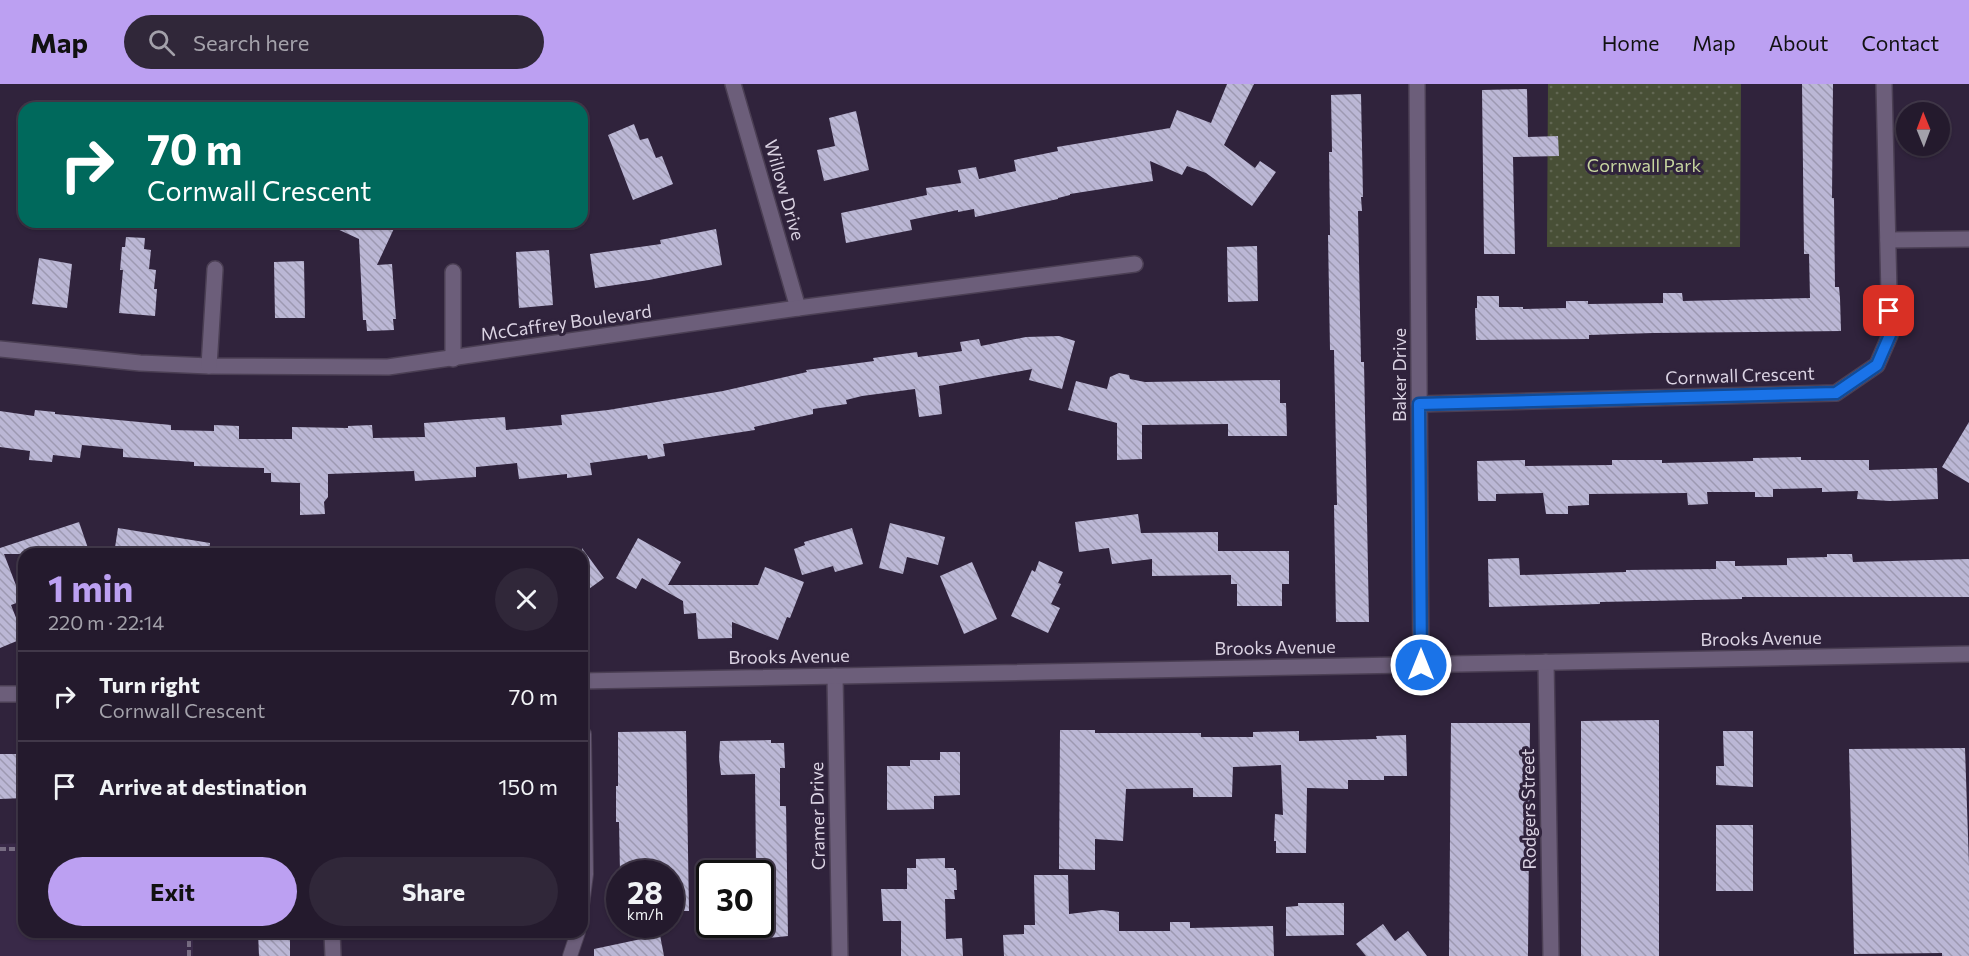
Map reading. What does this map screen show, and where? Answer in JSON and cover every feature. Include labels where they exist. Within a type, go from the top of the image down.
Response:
[{"type":"street","name":"Willow Drive","points":[[733,84],[798,308]]},
{"type":"street","name":"Baker Drive","points":[[1417,84],[1421,665]]},
{"type":"street","name":"Cornwall Crescent","points":[[1419,404],[1836,393],[1877,365],[1890,335],[1884,84]]},
{"type":"street","points":[[1888,240],[1969,239]]},
{"type":"street","name":"McCaffrey Boulevard","points":[[0,348],[140,363],[210,366],[388,367],[798,308],[1135,264]]},
{"type":"street","points":[[210,366],[215,269]]},
{"type":"street","points":[[453,272],[453,359]]},
{"type":"street","name":"Brooks Avenue","points":[[588,681],[1969,654]]},
{"type":"street","name":"Rodgers Street","points":[[1546,662],[1551,956]]},
{"type":"street","name":"Cramer Drive","points":[[835,676],[840,956]]},
{"type":"street","points":[[0,694],[18,694]]},
{"type":"street","points":[[332,938],[333,956]]},
{"type":"lane","points":[[570,956],[576,938]]},
{"type":"path","points":[[0,849],[18,849]]},
{"type":"path","points":[[189,938],[189,956]]},
{"type":"shaded area","points":[[18,843],[18,938],[193,938],[193,956],[0,956],[0,844]]},
{"type":"green space","name":"Cornwall Park","points":[[1548,84],[1741,84],[1740,247],[1547,247]]},
{"type":"building","points":[[1227,84],[1254,84],[1224,145],[1255,168],[1260,161],[1276,172],[1252,206],[1206,173],[1187,166],[1182,175],[1150,161],[1153,181],[1070,194],[1058,199],[975,217],[974,209],[958,212],[958,210],[910,220],[912,230],[846,243],[841,213],[927,195],[926,188],[961,183],[958,170],[976,167],[979,179],[1016,171],[1014,160],[1058,151],[1057,147],[1170,128],[1177,110],[1211,123]]},
{"type":"building","points":[[1802,84],[1833,84],[1832,198],[1834,198],[1835,287],[1839,287],[1841,331],[1653,333],[1589,335],[1589,339],[1476,340],[1477,296],[1499,296],[1499,307],[1523,307],[1523,309],[1566,308],[1566,301],[1588,301],[1588,304],[1663,303],[1663,293],[1682,293],[1683,301],[1810,298],[1809,254],[1804,254]]},
{"type":"building","points":[[1527,89],[1528,137],[1558,136],[1559,156],[1513,157],[1515,254],[1484,254],[1482,90]]},
{"type":"building","points":[[1361,94],[1363,197],[1361,197],[1362,211],[1358,211],[1361,362],[1364,362],[1369,622],[1336,622],[1334,505],[1337,505],[1334,350],[1330,350],[1328,235],[1330,235],[1329,152],[1332,152],[1331,95]]},
{"type":"building","points":[[856,111],[869,170],[824,181],[817,150],[835,146],[829,118]]},
{"type":"building","points":[[634,124],[640,140],[648,138],[656,158],[662,156],[673,184],[633,200],[608,135]]},
{"type":"building","points":[[335,228],[394,228],[377,265],[392,264],[396,319],[393,319],[394,330],[367,331],[366,320],[363,320],[359,239]]},
{"type":"building","points":[[716,229],[722,265],[595,288],[590,254],[661,244],[660,240]]},
{"type":"building","points":[[126,237],[145,238],[144,249],[151,250],[149,269],[156,270],[155,316],[119,313],[123,270],[120,270],[122,247],[125,247]]},
{"type":"building","points":[[1257,246],[1258,301],[1228,302],[1227,247]]},
{"type":"building","points":[[549,250],[553,305],[519,308],[516,252]]},
{"type":"building","points":[[39,258],[72,264],[67,308],[32,304]]},
{"type":"building","points":[[304,261],[305,318],[275,318],[274,262]]},
{"type":"building","points":[[1059,336],[1075,341],[1062,389],[1029,380],[1032,369],[939,386],[942,414],[919,417],[915,389],[862,396],[846,400],[847,404],[813,409],[813,414],[754,427],[755,430],[663,444],[665,456],[648,459],[647,455],[590,463],[592,475],[567,478],[567,474],[519,479],[517,463],[476,467],[476,477],[415,481],[414,471],[328,474],[328,497],[324,502],[325,514],[300,515],[300,483],[271,482],[271,473],[264,473],[264,468],[194,466],[194,462],[123,457],[123,449],[82,445],[80,458],[53,455],[52,462],[29,460],[30,451],[0,447],[0,411],[34,416],[35,410],[55,412],[55,414],[171,425],[171,430],[214,431],[214,425],[239,426],[239,439],[292,439],[292,427],[348,428],[348,426],[372,425],[373,438],[425,437],[424,423],[505,417],[506,430],[562,425],[561,415],[608,410],[723,391],[807,372],[806,370],[874,361],[873,358],[917,352],[918,357],[962,351],[960,342],[979,339],[981,346],[1026,337]]},
{"type":"building","points":[[1119,373],[1129,375],[1130,379],[1145,382],[1280,380],[1280,403],[1286,403],[1287,436],[1228,436],[1228,424],[1142,425],[1142,459],[1117,460],[1117,423],[1068,410],[1076,381],[1107,389],[1110,377]]},
{"type":"building","points":[[1969,422],[1969,483],[1942,467]]},
{"type":"building","points":[[1801,457],[1801,460],[1869,460],[1869,470],[1937,468],[1938,499],[1890,501],[1857,499],[1858,491],[1822,492],[1822,488],[1773,489],[1773,497],[1755,497],[1755,492],[1707,492],[1708,504],[1688,505],[1687,493],[1589,494],[1589,505],[1568,506],[1568,514],[1546,514],[1543,493],[1496,494],[1496,501],[1478,501],[1477,461],[1525,460],[1525,466],[1612,465],[1612,460],[1662,460],[1662,463],[1753,461],[1753,458]]},
{"type":"building","points":[[1138,514],[1141,533],[1218,532],[1218,551],[1289,551],[1289,584],[1282,584],[1282,606],[1237,606],[1237,584],[1231,584],[1231,575],[1152,576],[1152,559],[1112,564],[1109,548],[1079,552],[1075,522]]},
{"type":"building","points":[[79,522],[88,548],[18,548],[18,554],[4,554],[18,591],[18,602],[11,605],[18,623],[18,640],[0,648],[0,548]]},
{"type":"building","points":[[890,523],[945,537],[938,565],[907,557],[903,574],[879,568]]},
{"type":"building","points":[[118,528],[210,543],[210,548],[115,548]]},
{"type":"building","points":[[852,528],[863,564],[835,572],[833,566],[802,575],[794,549],[805,545],[804,542]]},
{"type":"building","points":[[638,538],[681,562],[668,585],[758,585],[765,567],[804,582],[790,618],[787,617],[778,640],[732,622],[732,638],[698,639],[696,613],[684,614],[683,601],[642,578],[636,589],[616,578]]},
{"type":"building","points":[[1827,554],[1852,554],[1853,562],[1969,559],[1969,597],[1742,597],[1742,599],[1489,607],[1488,559],[1519,558],[1520,575],[1716,569],[1716,561],[1735,561],[1735,566],[1787,565],[1787,558],[1827,557]]},
{"type":"building","points":[[588,556],[604,578],[588,590]]},
{"type":"building","points":[[1039,561],[1063,572],[1058,583],[1061,584],[1051,604],[1060,608],[1048,633],[1011,616],[1032,570],[1035,572]]},
{"type":"building","points":[[972,562],[997,619],[964,634],[940,576]]},
{"type":"building","points":[[1659,720],[1659,956],[1581,956],[1581,721]]},
{"type":"building","points":[[1451,723],[1530,723],[1528,956],[1449,956]]},
{"type":"building","points":[[1060,730],[1095,730],[1095,733],[1201,733],[1201,737],[1253,737],[1253,732],[1299,731],[1299,741],[1377,739],[1376,736],[1406,735],[1407,776],[1384,776],[1384,780],[1348,780],[1348,789],[1307,788],[1306,853],[1276,853],[1275,814],[1283,815],[1281,765],[1233,767],[1232,797],[1193,797],[1193,788],[1126,789],[1123,841],[1095,839],[1095,870],[1059,869]]},
{"type":"building","points":[[686,731],[689,911],[684,911],[684,860],[620,860],[619,822],[616,822],[618,732]]},
{"type":"building","points":[[1723,731],[1753,731],[1753,787],[1716,785],[1716,766],[1724,766]]},
{"type":"building","points":[[771,740],[771,743],[784,743],[785,768],[780,768],[780,806],[786,806],[788,936],[774,938],[774,860],[756,860],[755,774],[721,775],[720,741]]},
{"type":"building","points":[[1965,748],[1969,956],[1942,956],[1942,953],[1854,954],[1849,749]]},
{"type":"building","points":[[940,752],[960,752],[960,795],[934,796],[934,809],[887,810],[887,766],[910,766],[910,760],[940,760]]},
{"type":"building","points":[[0,754],[18,754],[18,798],[0,799]]},
{"type":"building","points":[[1716,825],[1753,825],[1753,891],[1716,891]]},
{"type":"building","points":[[945,858],[945,868],[956,870],[957,890],[954,890],[955,899],[945,899],[946,939],[962,938],[963,956],[901,956],[901,921],[883,921],[881,889],[907,889],[907,868],[916,868],[916,859]]},
{"type":"building","points":[[1034,875],[1068,875],[1069,914],[1102,910],[1119,912],[1119,931],[1170,931],[1170,922],[1190,922],[1190,928],[1273,926],[1274,956],[1004,956],[1003,935],[1024,934],[1024,925],[1035,925]]},
{"type":"building","points":[[1298,903],[1344,903],[1344,935],[1286,936],[1286,907],[1298,906]]},
{"type":"building","points":[[1383,924],[1395,941],[1408,931],[1427,956],[1366,956],[1356,944]]},
{"type":"building","points":[[258,938],[290,938],[290,956],[259,956]]},
{"type":"building","points":[[646,938],[661,938],[664,956],[594,956],[594,949]]},
{"type":"route","points":[[1421,665],[1419,404],[1836,393],[1877,365],[1890,335],[1889,311]]}]
